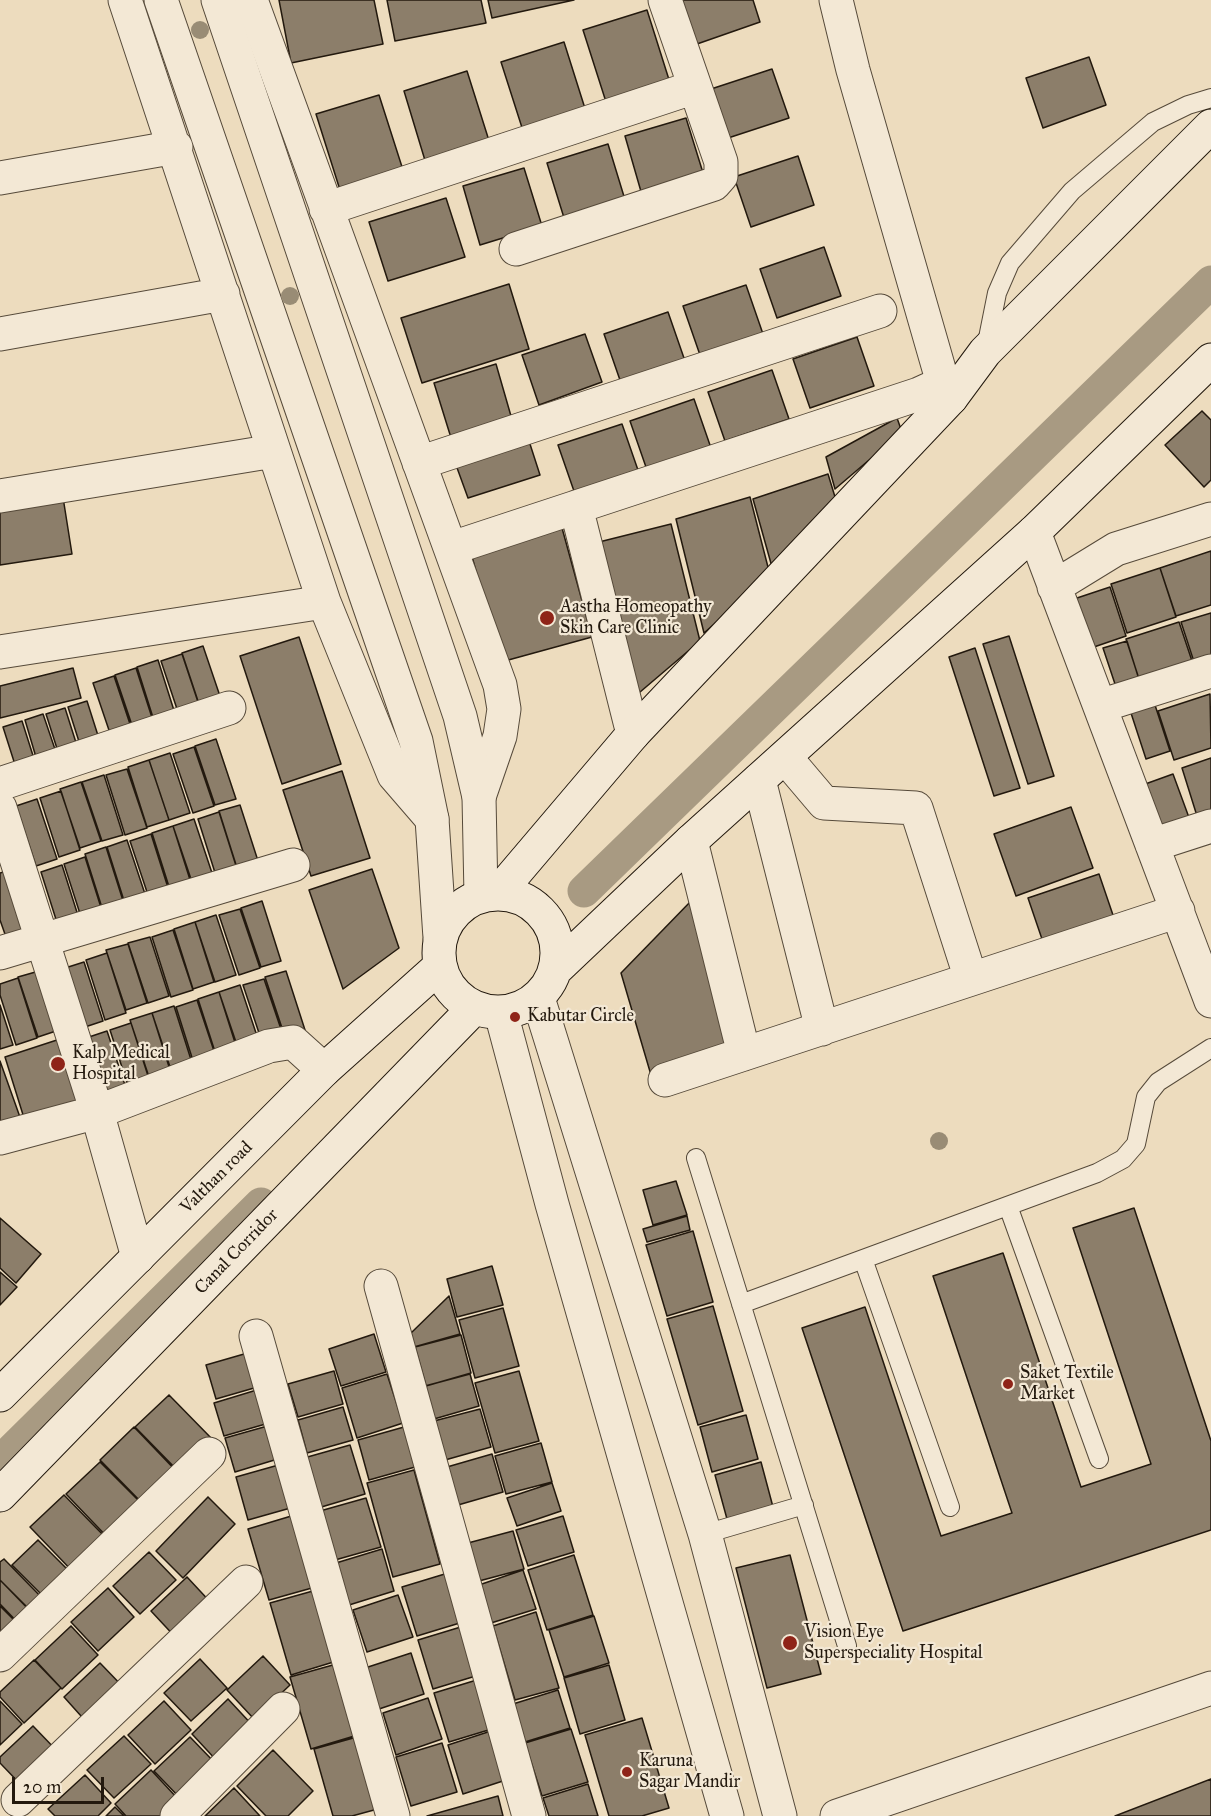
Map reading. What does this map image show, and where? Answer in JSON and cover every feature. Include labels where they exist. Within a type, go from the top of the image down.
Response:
[{"type":"street","points":[[125,0],[176,147],[324,602],[394,775],[432,819]]},
{"type":"street","points":[[161,0],[416,741],[432,819],[440,952],[452,992],[488,1011],[521,1009],[538,998],[551,982],[558,962],[555,933],[541,911],[518,897],[489,895]]},
{"type":"street","points":[[218,0],[460,716],[479,796],[489,895]]},
{"type":"street","points":[[251,0],[500,685],[504,709],[500,736],[479,796]]},
{"type":"street","points":[[516,249],[714,184],[722,176],[721,162],[665,0]]},
{"type":"street","points":[[836,0],[853,70],[947,390]]},
{"type":"street","points":[[326,209],[695,87]]},
{"type":"street","points":[[440,952],[455,912],[489,895],[947,390],[1211,126]]},
{"type":"street","points":[[0,178],[176,147]]},
{"type":"street","points":[[0,334],[224,294]]},
{"type":"street","points":[[418,463],[880,311]]},
{"type":"street","points":[[555,970],[691,841],[1034,532],[1211,360]]},
{"type":"street","points":[[452,548],[919,394],[947,390]]},
{"type":"street","points":[[0,496],[274,451]]},
{"type":"street","points":[[576,507],[633,734]]},
{"type":"street","points":[[1054,587],[1116,549],[1211,519]]},
{"type":"street","points":[[1034,532],[1152,845],[1209,986]]},
{"type":"street","points":[[0,652],[324,602]]},
{"type":"street","points":[[1100,706],[1211,671]]},
{"type":"street","points":[[0,784],[229,708]]},
{"type":"street","points":[[785,757],[824,803],[916,808],[971,979]]},
{"type":"street","points":[[759,780],[822,1029]]},
{"type":"street","points":[[0,808],[40,941],[97,1112],[138,1257]]},
{"type":"street","points":[[1152,845],[1211,826]]},
{"type":"street","points":[[691,841],[744,1054]]},
{"type":"street","points":[[0,953],[293,865]]},
{"type":"street","points":[[665,1080],[1178,911]]},
{"type":"street","name":"Valthan road","points":[[0,1395],[440,952]]},
{"type":"street","points":[[538,998],[705,1534],[780,1816]]},
{"type":"street","points":[[488,1011],[552,1204],[727,1816]]},
{"type":"street","name":"Canal Corridor","points":[[0,1495],[488,1011]]},
{"type":"street","points":[[0,1138],[97,1112],[269,1046],[293,1042],[324,1070]]},
{"type":"street","points":[[381,1286],[529,1816]]},
{"type":"street","points":[[256,1336],[393,1816]]},
{"type":"street","points":[[0,1655],[209,1454]]},
{"type":"street","points":[[17,1799],[246,1582]]},
{"type":"street","points":[[837,1816],[1211,1688]]},
{"type":"street","points":[[177,1816],[284,1709]]},
{"type":"lane","points":[[985,352],[997,293],[1010,263],[1072,191],[1153,122],[1188,105],[1211,98]]},
{"type":"lane","points":[[741,1304],[1096,1173],[1123,1160],[1136,1144],[1146,1097],[1158,1082],[1211,1048]]},
{"type":"lane","points":[[696,1158],[847,1646]]},
{"type":"lane","points":[[1008,1206],[1099,1459]]},
{"type":"lane","points":[[863,1259],[950,1507]]},
{"type":"lane","points":[[705,1534],[804,1504]]},
{"type":"building","points":[[279,0],[374,0],[383,44],[291,63]]},
{"type":"building","points":[[387,0],[481,0],[486,23],[395,41]]},
{"type":"building","points":[[488,0],[574,0],[492,18]]},
{"type":"building","points":[[682,0],[753,0],[760,22],[697,44]]},
{"type":"building","points":[[647,10],[671,86],[607,105],[583,30]]},
{"type":"building","points":[[564,42],[588,118],[525,137],[501,62]]},
{"type":"building","points":[[1089,57],[1106,105],[1043,128],[1026,78]]},
{"type":"building","points":[[772,69],[789,118],[725,139],[708,90]]},
{"type":"building","points":[[467,71],[491,147],[427,167],[404,91]]},
{"type":"building","points":[[379,95],[403,170],[340,190],[316,114]]},
{"type":"building","points":[[686,118],[704,176],[642,195],[625,136]]},
{"type":"building","points":[[608,144],[626,203],[565,221],[547,163]]},
{"type":"building","points":[[798,156],[814,205],[751,227],[734,177]]},
{"type":"building","points":[[524,168],[542,226],[480,245],[463,186]]},
{"type":"building","points":[[446,198],[465,257],[388,281],[369,222]]},
{"type":"building","points":[[824,247],[841,296],[777,318],[760,269]]},
{"type":"building","points":[[509,284],[529,349],[422,383],[401,318]]},
{"type":"building","points":[[746,285],[763,334],[700,355],[683,306]]},
{"type":"building","points":[[668,312],[685,361],[621,383],[604,334]]},
{"type":"building","points":[[585,334],[602,382],[539,405],[522,355]]},
{"type":"building","points":[[857,337],[874,386],[810,408],[793,359]]},
{"type":"building","points":[[496,364],[513,423],[452,441],[434,383]]},
{"type":"building","points":[[772,370],[789,419],[725,441],[708,392]]},
{"type":"building","points":[[694,399],[711,448],[647,470],[630,421]]},
{"type":"building","points":[[1202,411],[1211,420],[1211,480],[1204,487],[1165,445]]},
{"type":"building","points":[[897,418],[902,432],[835,489],[826,457]]},
{"type":"building","points":[[622,424],[639,473],[575,494],[558,445]]},
{"type":"building","points":[[529,441],[540,475],[468,498],[456,465]]},
{"type":"building","points":[[828,474],[839,510],[772,567],[753,499]]},
{"type":"building","points":[[62,491],[72,554],[0,565],[0,501]]},
{"type":"building","points":[[750,497],[770,575],[704,633],[676,519]]},
{"type":"building","points":[[671,524],[700,641],[633,698],[595,543]]},
{"type":"building","points":[[562,528],[592,637],[501,662],[471,553]]},
{"type":"building","points":[[1211,551],[1211,605],[1176,616],[1160,568]]},
{"type":"building","points":[[1160,568],[1176,617],[1127,633],[1111,584]]},
{"type":"building","points":[[1110,587],[1126,636],[1091,648],[1074,599]]},
{"type":"building","points":[[1211,613],[1211,666],[1197,671],[1181,622]]},
{"type":"building","points":[[1179,622],[1195,670],[1142,688],[1126,639]]},
{"type":"building","points":[[1009,636],[1054,776],[1028,784],[983,644]]},
{"type":"building","points":[[299,637],[341,764],[282,784],[240,656]]},
{"type":"building","points":[[1127,641],[1142,689],[1119,696],[1103,648]]},
{"type":"building","points":[[203,646],[223,705],[202,713],[182,653]]},
{"type":"building","points":[[975,648],[1020,788],[994,796],[949,657]]},
{"type":"building","points":[[182,654],[202,714],[181,721],[161,661]]},
{"type":"building","points":[[158,660],[177,720],[156,727],[137,667]]},
{"type":"building","points":[[73,668],[81,698],[0,718],[0,686]]},
{"type":"building","points":[[136,668],[155,727],[135,734],[115,675]]},
{"type":"building","points":[[114,676],[134,736],[113,742],[93,683]]},
{"type":"building","points":[[1210,694],[1211,748],[1174,760],[1158,711]]},
{"type":"building","points":[[87,701],[101,745],[82,751],[68,707]]},
{"type":"building","points":[[1154,702],[1170,751],[1146,759],[1130,710]]},
{"type":"building","points":[[65,708],[79,752],[60,758],[46,714]]},
{"type":"building","points":[[43,714],[58,758],[38,764],[25,720]]},
{"type":"building","points":[[22,721],[36,765],[17,771],[3,727]]},
{"type":"building","points":[[216,739],[236,799],[215,805],[195,746]]},
{"type":"building","points":[[194,747],[214,806],[193,813],[173,754]]},
{"type":"building","points":[[170,753],[190,813],[169,820],[149,760]]},
{"type":"building","points":[[1211,758],[1211,811],[1197,816],[1182,768]]},
{"type":"building","points":[[149,760],[169,820],[147,827],[128,767]]},
{"type":"building","points":[[127,769],[147,828],[125,835],[106,775]]},
{"type":"building","points":[[342,771],[370,858],[311,876],[283,790]]},
{"type":"building","points":[[1173,774],[1191,823],[1154,837],[1137,787]]},
{"type":"building","points":[[104,775],[123,835],[102,841],[82,782]]},
{"type":"building","points":[[81,782],[101,841],[80,848],[60,789]]},
{"type":"building","points":[[61,791],[80,850],[59,857],[40,798]]},
{"type":"building","points":[[37,799],[57,859],[36,866],[16,806]]},
{"type":"building","points":[[240,805],[259,864],[238,871],[219,811]]},
{"type":"building","points":[[1071,807],[1093,868],[1016,896],[994,834]]},
{"type":"building","points":[[219,812],[238,872],[217,879],[198,819]]},
{"type":"building","points":[[194,819],[214,879],[193,885],[173,826]]},
{"type":"building","points":[[173,826],[192,886],[171,893],[152,833]]},
{"type":"building","points":[[151,834],[170,894],[150,901],[130,841]]},
{"type":"building","points":[[127,840],[147,900],[126,907],[107,847]]},
{"type":"building","points":[[106,847],[125,907],[104,914],[85,854]]},
{"type":"building","points":[[85,857],[104,917],[83,923],[64,864]]},
{"type":"building","points":[[62,865],[81,925],[60,932],[41,872]]},
{"type":"building","points":[[372,869],[399,948],[343,989],[309,890]]},
{"type":"building","points":[[7,871],[27,930],[6,937],[0,920],[0,873]]},
{"type":"building","points":[[1099,874],[1114,918],[1043,942],[1028,898]]},
{"type":"building","points":[[692,900],[732,1050],[651,1075],[621,973]]},
{"type":"building","points":[[262,901],[281,961],[261,967],[241,908]]},
{"type":"building","points":[[240,909],[260,968],[239,975],[219,915]]},
{"type":"building","points":[[216,915],[236,975],[215,982],[195,922]]},
{"type":"building","points":[[195,922],[214,982],[193,989],[174,929]]},
{"type":"building","points":[[173,930],[193,990],[171,997],[152,937]]},
{"type":"building","points":[[150,937],[169,996],[148,1003],[128,943]]},
{"type":"building","points":[[128,944],[147,1003],[126,1010],[106,950]]},
{"type":"building","points":[[107,953],[126,1013],[105,1020],[86,960]]},
{"type":"building","points":[[84,962],[103,1021],[82,1028],[62,969]]},
{"type":"building","points":[[39,971],[59,1030],[38,1037],[18,977]]},
{"type":"building","points":[[286,971],[305,1030],[285,1037],[265,977]]},
{"type":"building","points":[[18,978],[37,1038],[16,1045],[0,995],[0,984]]},
{"type":"building","points":[[264,979],[284,1038],[263,1045],[243,985]]},
{"type":"building","points":[[240,985],[260,1045],[239,1051],[219,992]]},
{"type":"building","points":[[219,992],[238,1052],[217,1058],[198,999]]},
{"type":"building","points":[[197,1000],[217,1060],[195,1067],[176,1007]]},
{"type":"building","points":[[0,1005],[13,1045],[0,1049]]},
{"type":"building","points":[[174,1006],[193,1066],[172,1073],[152,1013]]},
{"type":"building","points":[[152,1013],[171,1073],[150,1080],[130,1020]]},
{"type":"building","points":[[131,1023],[150,1082],[129,1089],[110,1030]]},
{"type":"building","points":[[107,1031],[127,1091],[106,1098],[86,1038]]},
{"type":"building","points":[[60,1039],[79,1101],[24,1118],[5,1057]]},
{"type":"building","points":[[0,1061],[21,1120],[0,1127]]},
{"type":"building","points":[[676,1181],[687,1215],[653,1225],[643,1190]]},
{"type":"building","name":"Saket Textile Market","points":[[1134,1208],[1211,1441],[1211,1530],[903,1631],[802,1328],[865,1307],[941,1536],[1012,1513],[933,1276],[1003,1253],[1081,1487],[1151,1464],[1073,1228]]},
{"type":"building","points":[[687,1216],[690,1230],[647,1242],[643,1229]]},
{"type":"building","points":[[0,1218],[41,1254],[16,1283],[0,1268]]},
{"type":"building","points":[[693,1231],[713,1302],[667,1316],[646,1245]]},
{"type":"building","points":[[492,1266],[503,1305],[457,1317],[447,1279]]},
{"type":"building","points":[[0,1272],[17,1287],[0,1305]]},
{"type":"building","points":[[449,1296],[460,1334],[414,1347],[411,1333]]},
{"type":"building","points":[[713,1306],[743,1411],[698,1425],[667,1319]]},
{"type":"building","points":[[503,1308],[519,1366],[475,1378],[459,1320]]},
{"type":"building","points":[[374,1334],[386,1372],[341,1386],[329,1349]]},
{"type":"building","points":[[461,1335],[471,1373],[426,1386],[415,1347]]},
{"type":"building","points":[[251,1352],[261,1386],[216,1399],[206,1365]]},
{"type":"building","points":[[334,1371],[343,1404],[298,1417],[288,1384]]},
{"type":"building","points":[[519,1371],[539,1441],[495,1453],[475,1383]]},
{"type":"building","points":[[387,1374],[403,1423],[357,1438],[342,1388]]},
{"type":"building","points":[[470,1374],[479,1406],[434,1419],[425,1386]]},
{"type":"building","points":[[260,1389],[269,1423],[224,1436],[214,1403]]},
{"type":"building","points":[[169,1395],[215,1442],[182,1475],[135,1427]]},
{"type":"building","points":[[343,1407],[353,1440],[307,1453],[298,1420]]},
{"type":"building","points":[[480,1409],[491,1447],[445,1460],[434,1421]]},
{"type":"building","points":[[746,1415],[758,1459],[712,1472],[700,1427]]},
{"type":"building","points":[[271,1425],[281,1458],[235,1472],[225,1438]]},
{"type":"building","points":[[134,1427],[180,1475],[146,1507],[100,1460]]},
{"type":"building","points":[[404,1427],[415,1467],[369,1480],[358,1440]]},
{"type":"building","points":[[541,1443],[552,1482],[506,1494],[495,1456]]},
{"type":"building","points":[[350,1445],[365,1494],[318,1508],[304,1458]]},
{"type":"building","points":[[492,1454],[503,1492],[458,1505],[447,1467]]},
{"type":"building","points":[[100,1462],[147,1509],[112,1542],[66,1494]]},
{"type":"building","points":[[761,1462],[773,1507],[727,1519],[715,1475]]},
{"type":"building","points":[[282,1464],[294,1507],[248,1520],[236,1477]]},
{"type":"building","points":[[414,1470],[440,1564],[393,1577],[367,1483]]},
{"type":"building","points":[[552,1483],[561,1511],[517,1526],[507,1498]]},
{"type":"building","points":[[64,1495],[110,1542],[76,1575],[30,1527]]},
{"type":"building","points":[[208,1497],[235,1524],[183,1578],[156,1551]]},
{"type":"building","points":[[366,1498],[381,1547],[335,1560],[320,1511]]},
{"type":"building","points":[[298,1514],[319,1586],[269,1600],[248,1529]]},
{"type":"building","points":[[563,1516],[574,1552],[528,1566],[516,1530]]},
{"type":"building","points":[[513,1531],[524,1569],[479,1581],[468,1543]]},
{"type":"building","points":[[38,1540],[74,1576],[48,1601],[12,1565]]},
{"type":"building","points":[[382,1549],[394,1591],[349,1605],[336,1563]]},
{"type":"building","points":[[149,1552],[176,1580],[140,1614],[113,1586]]},
{"type":"building","points":[[574,1555],[593,1615],[547,1630],[528,1570]]},
{"type":"building","points":[[790,1555],[821,1674],[767,1688],[736,1568]]},
{"type":"building","points":[[4,1559],[47,1603],[35,1615],[0,1580],[0,1562]]},
{"type":"building","points":[[523,1570],[536,1609],[491,1623],[479,1585]]},
{"type":"building","points":[[448,1573],[463,1622],[417,1636],[402,1587]]},
{"type":"building","points":[[187,1577],[214,1606],[178,1640],[151,1611]]},
{"type":"building","points":[[0,1580],[35,1616],[23,1628],[0,1604]]},
{"type":"building","points":[[108,1588],[134,1617],[98,1651],[71,1622]]},
{"type":"building","points":[[320,1589],[340,1660],[291,1675],[270,1603]]},
{"type":"building","points":[[398,1595],[413,1637],[367,1652],[353,1610]]},
{"type":"building","points":[[0,1606],[23,1629],[0,1636]]},
{"type":"building","points":[[536,1612],[559,1688],[515,1700],[493,1626]]},
{"type":"building","points":[[594,1616],[609,1663],[564,1677],[549,1630]]},
{"type":"building","points":[[71,1626],[98,1655],[62,1689],[35,1660]]},
{"type":"building","points":[[464,1626],[479,1675],[433,1689],[418,1640]]},
{"type":"building","points":[[411,1653],[424,1694],[379,1709],[365,1668]]},
{"type":"building","points":[[263,1656],[290,1685],[254,1719],[227,1690]]},
{"type":"building","points":[[200,1659],[227,1688],[191,1721],[164,1693]]},
{"type":"building","points":[[34,1660],[61,1688],[24,1723],[0,1697],[0,1692]]},
{"type":"building","points":[[100,1663],[127,1691],[90,1726],[64,1697]]},
{"type":"building","points":[[340,1663],[361,1734],[311,1749],[290,1677]]},
{"type":"building","points":[[609,1665],[625,1720],[580,1734],[564,1678]]},
{"type":"building","points":[[480,1679],[495,1728],[449,1742],[434,1693]]},
{"type":"building","points":[[558,1690],[570,1728],[525,1742],[513,1704]]},
{"type":"building","points":[[428,1698],[442,1739],[396,1755],[383,1713]]},
{"type":"building","points":[[228,1699],[255,1728],[218,1762],[192,1734]]},
{"type":"building","points":[[0,1701],[22,1724],[0,1745]]},
{"type":"building","points":[[164,1701],[191,1730],[155,1764],[128,1735]]},
{"type":"building","name":"Karuna Sagar Mandir","points":[[642,1718],[669,1808],[642,1816],[609,1816],[585,1735]]},
{"type":"building","points":[[33,1726],[60,1754],[24,1788],[0,1763],[0,1757]]},
{"type":"building","points":[[571,1729],[588,1782],[542,1796],[525,1743]]},
{"type":"building","points":[[494,1730],[509,1779],[463,1794],[448,1745]]},
{"type":"building","points":[[364,1735],[385,1807],[352,1816],[333,1816],[314,1749]]},
{"type":"building","points":[[124,1736],[151,1764],[114,1798],[87,1770]]},
{"type":"building","points":[[190,1737],[217,1765],[181,1799],[154,1771]]},
{"type":"building","points":[[442,1743],[457,1792],[411,1806],[396,1757]]},
{"type":"building","points":[[273,1750],[313,1791],[288,1816],[266,1816],[237,1786]]},
{"type":"building","points":[[151,1770],[178,1799],[160,1816],[126,1816],[115,1804]]},
{"type":"building","points":[[85,1775],[111,1803],[98,1816],[55,1816],[48,1809]]},
{"type":"building","points":[[1211,1779],[1211,1816],[1115,1816]]},
{"type":"building","points":[[588,1784],[598,1816],[549,1816],[543,1798]]},
{"type":"building","points":[[234,1788],[260,1816],[205,1816]]},
{"type":"building","points":[[498,1796],[503,1816],[427,1816]]},
{"type":"building","points":[[115,1807],[124,1816],[106,1816]]},
{"type":"waterway","points":[[584,891],[1211,282]]},
{"type":"waterway","points":[[0,1462],[261,1204]]},
{"type":"place","name":"Aastha Homeopathy Skin Care Clinic","points":[[547,618]]},
{"type":"place","name":"Kabutar Circle","points":[[515,1017]]},
{"type":"place","name":"Kalp Medical Hospital","points":[[58,1064]]},
{"type":"place","name":"Saket Textile Market","points":[[1008,1384]]},
{"type":"place","name":"Vision Eye Superspeciality Hospital","points":[[790,1643]]},
{"type":"place","name":"Karuna Sagar Mandir","points":[[627,1772]]}]
